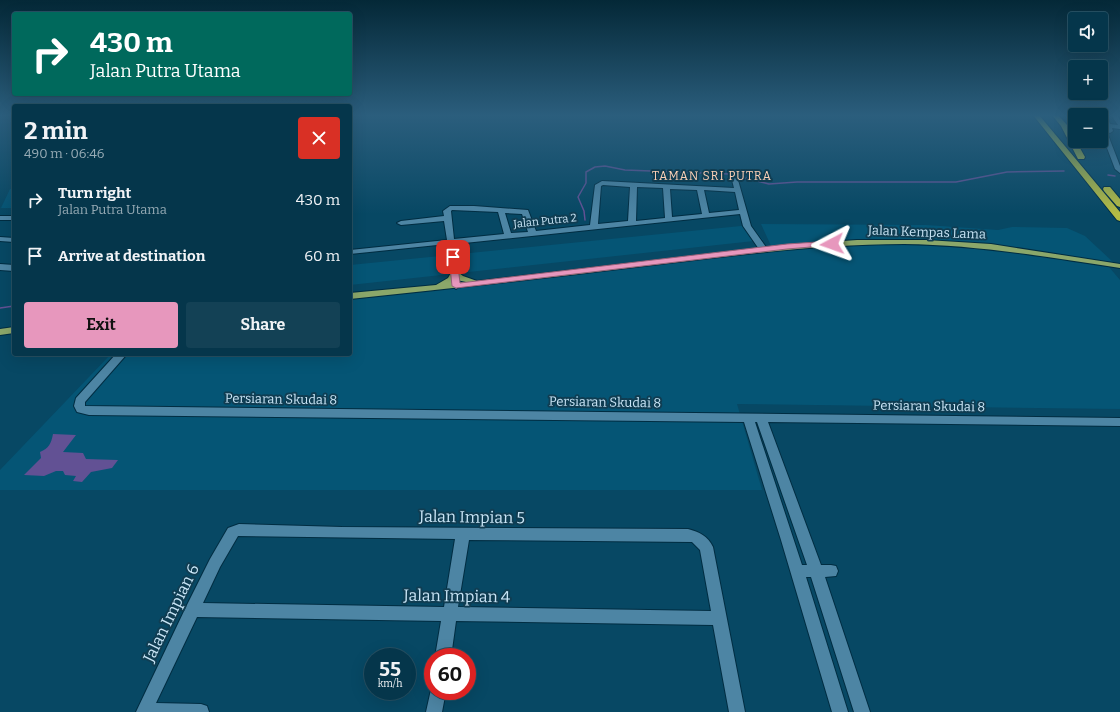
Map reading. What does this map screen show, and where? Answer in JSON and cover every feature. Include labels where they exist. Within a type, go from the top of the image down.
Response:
[{"type":"highway","points":[[1063,148],[1120,218]]},
{"type":"highway","points":[[1073,148],[1119,203]]},
{"type":"highway","points":[[1077,148],[1085,162]]},
{"type":"main road","name":"Jalan Kempas Lama","points":[[352,296],[500,282],[764,250],[832,244],[893,242],[973,244],[1120,266]]},
{"type":"main road","points":[[397,291],[442,285],[451,280],[455,273],[460,278],[468,281],[500,282]]},
{"type":"main road","points":[[0,333],[12,330]]},
{"type":"main road","points":[[0,333],[12,333]]},
{"type":"street","points":[[1110,148],[1120,171]]},
{"type":"street","points":[[1111,148],[1119,152]]},
{"type":"street","points":[[735,180],[736,190],[747,226],[764,250]]},
{"type":"street","points":[[594,227],[600,184],[634,184],[736,190]]},
{"type":"street","points":[[632,223],[634,184]]},
{"type":"street","points":[[666,186],[669,220]]},
{"type":"street","points":[[700,188],[706,216]]},
{"type":"street","points":[[456,286],[448,215],[452,207],[526,213],[533,234]]},
{"type":"street","points":[[501,210],[508,236]]},
{"type":"street","name":"Jalan Putra 2","points":[[352,252],[742,212]]},
{"type":"street","points":[[401,224],[448,215]]},
{"type":"street","points":[[0,218],[12,218]]},
{"type":"street","points":[[0,240],[12,240]]},
{"type":"street","points":[[0,267],[12,268]]},
{"type":"street","name":"Persiaran Skudai 8","points":[[120,356],[80,401],[81,409],[1120,422]]},
{"type":"street","points":[[755,418],[816,571],[862,712]]},
{"type":"street","points":[[755,418],[797,571],[840,712]]},
{"type":"street","name":"Jalan Impian 5","points":[[233,532],[239,530],[463,534],[688,535],[696,537],[706,547],[720,618]]},
{"type":"street","name":"Jalan Impian 6","points":[[201,712],[144,711],[215,563],[233,532]]},
{"type":"street","points":[[444,648],[463,534]]},
{"type":"street","points":[[797,571],[831,571]]},
{"type":"street","name":"Jalan Impian 4","points":[[192,610],[720,618]]},
{"type":"street","points":[[720,618],[737,712]]},
{"type":"street","points":[[434,712],[436,700]]},
{"type":"shaded area","points":[[12,188],[12,208],[1,208],[10,189]]},
{"type":"shaded area","points":[[761,224],[926,225],[998,230],[1012,227],[1067,228],[1085,236],[1113,262],[931,240],[772,248]]},
{"type":"shaded area","points":[[751,225],[763,240],[352,285],[352,265]]},
{"type":"shaded area","points":[[920,245],[1004,250],[1109,267],[1120,280],[1120,409],[737,404],[762,490],[0,490],[0,470],[109,356],[352,356],[352,299],[794,249],[844,246]]},
{"type":"shaded area","points":[[53,434],[76,435],[63,452],[83,453],[86,459],[118,460],[112,468],[91,472],[82,482],[73,481],[76,476],[65,475],[63,471],[56,471],[44,476],[24,475],[41,458],[40,452],[46,449],[49,445]]},
{"type":"waterway","points":[[585,220],[584,211],[578,197],[586,183],[586,172],[595,167],[605,166],[625,170],[729,174],[769,184],[797,182],[956,182],[1007,172],[1064,171]]},
{"type":"waterway","points":[[1108,175],[1115,176]]},
{"type":"waterway","points":[[0,308],[12,306]]},
{"type":"district","name":"TAMAN SRI PUTRA","points":[[712,176]]},
{"type":"route","points":[[453,257],[456,286],[787,247],[832,244]]}]
